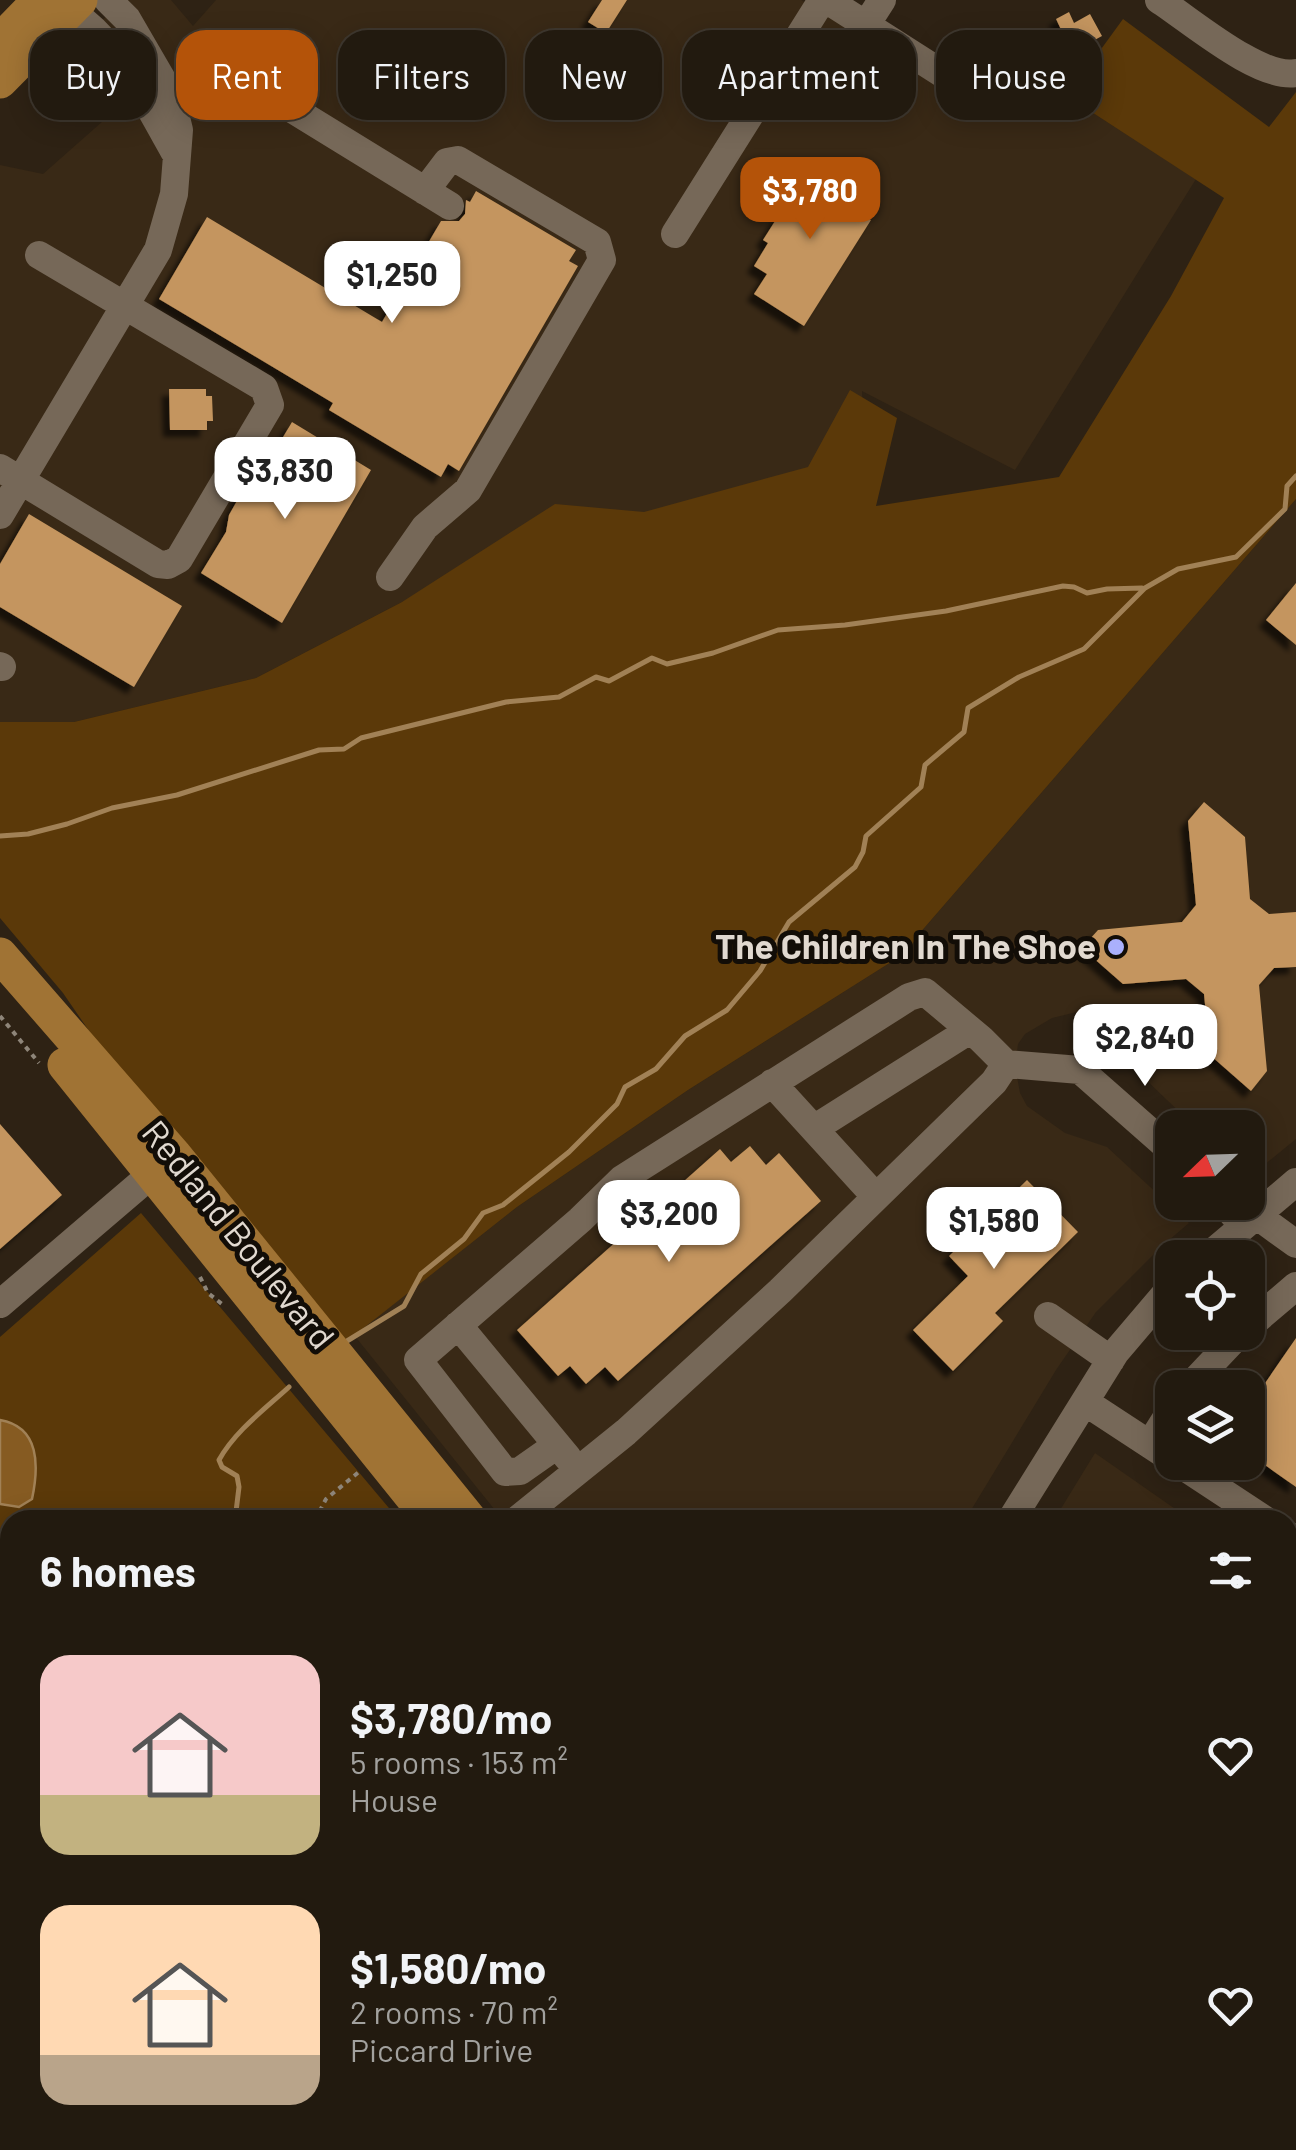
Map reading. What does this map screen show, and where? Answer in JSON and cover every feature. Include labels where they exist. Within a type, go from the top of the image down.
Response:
[{"type":"main road","points":[[0,41],[60,2]]},
{"type":"main road","points":[[0,81],[60,2]]},
{"type":"main road","name":"Redland Boulevard","points":[[0,956],[164,1164],[424,1510]]},
{"type":"main road","name":"Redland Boulevard","points":[[0,988],[164,1164],[461,1510]]},
{"type":"street","points":[[0,515],[10,474],[124,306],[158,250],[169,220],[179,130],[172,102],[127,19],[108,0]]},
{"type":"street","points":[[675,234],[824,0],[936,70]]},
{"type":"street","points":[[866,25],[882,0]]},
{"type":"street","points":[[1159,0],[1261,67],[1285,76],[1296,74]]},
{"type":"street","points":[[60,2],[100,36],[131,76],[175,153]]},
{"type":"street","points":[[172,102],[250,83],[450,206]]},
{"type":"street","points":[[390,577],[425,526],[468,490],[600,266],[597,242],[570,235],[458,160],[447,162],[425,191]]},
{"type":"street","points":[[10,474],[164,566],[179,559],[266,414],[269,396],[264,388],[39,255]]},
{"type":"street","points":[[557,1444],[520,1472],[506,1472],[418,1360],[622,1179],[910,997],[924,992],[1006,1064],[1080,1070],[1155,1136]]},
{"type":"street","points":[[815,1128],[970,1030]]},
{"type":"street","points":[[529,1510],[626,1432],[780,1292],[994,1082],[1006,1064]]},
{"type":"street","points":[[772,1083],[876,1197]]},
{"type":"street","points":[[0,1304],[164,1164]]},
{"type":"street","points":[[1227,1240],[1296,1182]]},
{"type":"street","points":[[1250,1221],[1296,1244]]},
{"type":"street","points":[[1265,1312],[1296,1286]]},
{"type":"street","points":[[1016,1510],[1111,1360],[1155,1307]]},
{"type":"street","points":[[1048,1316],[1111,1360]]},
{"type":"street","points":[[458,1325],[578,1470]]},
{"type":"street","points":[[1205,1370],[1224,1350]]},
{"type":"street","points":[[1084,1402],[1155,1447]]},
{"type":"street","points":[[1205,1480],[1250,1510]]},
{"type":"path","points":[[320,1510],[326,1499],[368,1464]]},
{"type":"shaded area","points":[[123,0],[171,0],[193,26],[216,0],[801,0],[851,30],[682,30],[682,120],[916,120],[916,69],[936,81],[936,120],[1102,119],[1196,179],[1015,470],[862,391],[863,423],[818,505],[550,541],[402,602],[256,678],[74,722],[0,722],[0,165],[43,174],[104,120],[156,120],[156,30],[92,30]]},
{"type":"shaded area","points":[[1123,19],[1269,127],[1296,92],[1296,499],[907,952],[688,1090],[517,1207],[332,1353],[175,1156],[63,993],[0,918],[0,722],[74,722],[256,678],[402,602],[555,504],[644,512],[808,467],[850,390],[897,418],[876,506],[1059,477],[1171,296],[1224,198],[1102,119],[1102,48]]},
{"type":"shaded area","points":[[1296,499],[1296,1139],[1265,1164],[1265,1110],[1177,1110],[1139,1073],[1136,1052],[1099,1017],[1081,1011],[1052,1018],[1025,1034],[1018,1044],[1015,1066],[1027,1106],[1065,1133],[1107,1147],[1155,1191],[1155,1220],[1189,1223],[1169,1240],[1155,1240],[1155,1253],[1096,1312],[971,1510],[495,1510],[354,1335],[517,1207],[688,1090],[907,952]]},
{"type":"shaded area","points":[[141,1213],[391,1510],[0,1510],[0,1337]]},
{"type":"shaded area","points":[[0,1420],[23,1431],[34,1450],[32,1499],[19,1507],[0,1504]]},
{"type":"shaded area","points":[[1095,1453],[1177,1510],[1060,1510]]},
{"type":"building","points":[[602,0],[627,0],[608,30],[588,22]]},
{"type":"building","points":[[1069,12],[1074,23],[1090,14],[1099,30],[1061,30],[1056,19]]},
{"type":"building","points":[[815,158],[863,189],[851,207],[871,220],[804,326],[754,294],[767,274],[754,266],[768,243],[763,240]]},
{"type":"building","points":[[476,191],[576,250],[569,261],[578,266],[459,471],[448,464],[441,477],[329,410],[333,403],[159,299],[207,217],[382,322],[441,221],[459,221],[465,214],[466,200],[470,202]]},
{"type":"building","points":[[169,389],[206,389],[206,396],[212,396],[213,421],[207,421],[207,430],[170,430]]},
{"type":"building","points":[[292,422],[371,470],[282,623],[201,573],[226,532],[229,515],[251,476],[267,464]]},
{"type":"building","points":[[29,514],[182,606],[134,687],[0,607],[0,564]]},
{"type":"building","points":[[1296,583],[1296,645],[1266,620]]},
{"type":"building","points":[[1204,802],[1245,837],[1250,899],[1269,914],[1296,912],[1296,967],[1274,968],[1259,985],[1267,1071],[1251,1091],[1210,1055],[1204,994],[1186,979],[1123,984],[1082,948],[1098,930],[1182,922],[1196,905],[1188,821]]},
{"type":"building","points":[[0,1124],[62,1195],[0,1249]]},
{"type":"building","points":[[750,1146],[766,1165],[779,1153],[821,1201],[618,1381],[605,1367],[586,1384],[570,1366],[558,1376],[517,1330],[720,1149],[731,1162]]},
{"type":"building","points":[[1027,1180],[1078,1232],[995,1313],[1003,1321],[953,1371],[913,1330],[968,1276],[949,1256]]},
{"type":"building","points":[[1296,1338],[1296,1487],[1265,1465],[1265,1383]]},
{"type":"waterway","points":[[347,1341],[404,1306],[421,1274],[464,1239],[483,1213],[503,1205],[569,1152],[617,1104],[625,1087],[656,1069],[685,1036],[727,1010],[760,971],[789,922],[855,867],[866,836],[921,787],[925,765],[964,732],[968,708],[1019,677],[1084,649],[1145,588],[1178,569],[1236,557],[1285,509],[1287,486],[1296,476]]},
{"type":"waterway","points":[[0,836],[28,834],[112,808],[177,795],[319,750],[344,749],[361,738],[506,702],[559,697],[596,677],[609,681],[652,658],[667,664],[778,630],[946,611],[1063,586],[1087,593],[1142,588]]},
{"type":"waterway","points":[[236,1510],[237,1476],[222,1467],[219,1460],[242,1430],[289,1387]]},
{"type":"place","name":"The Children In The Shoe","points":[[1116,947]]}]
